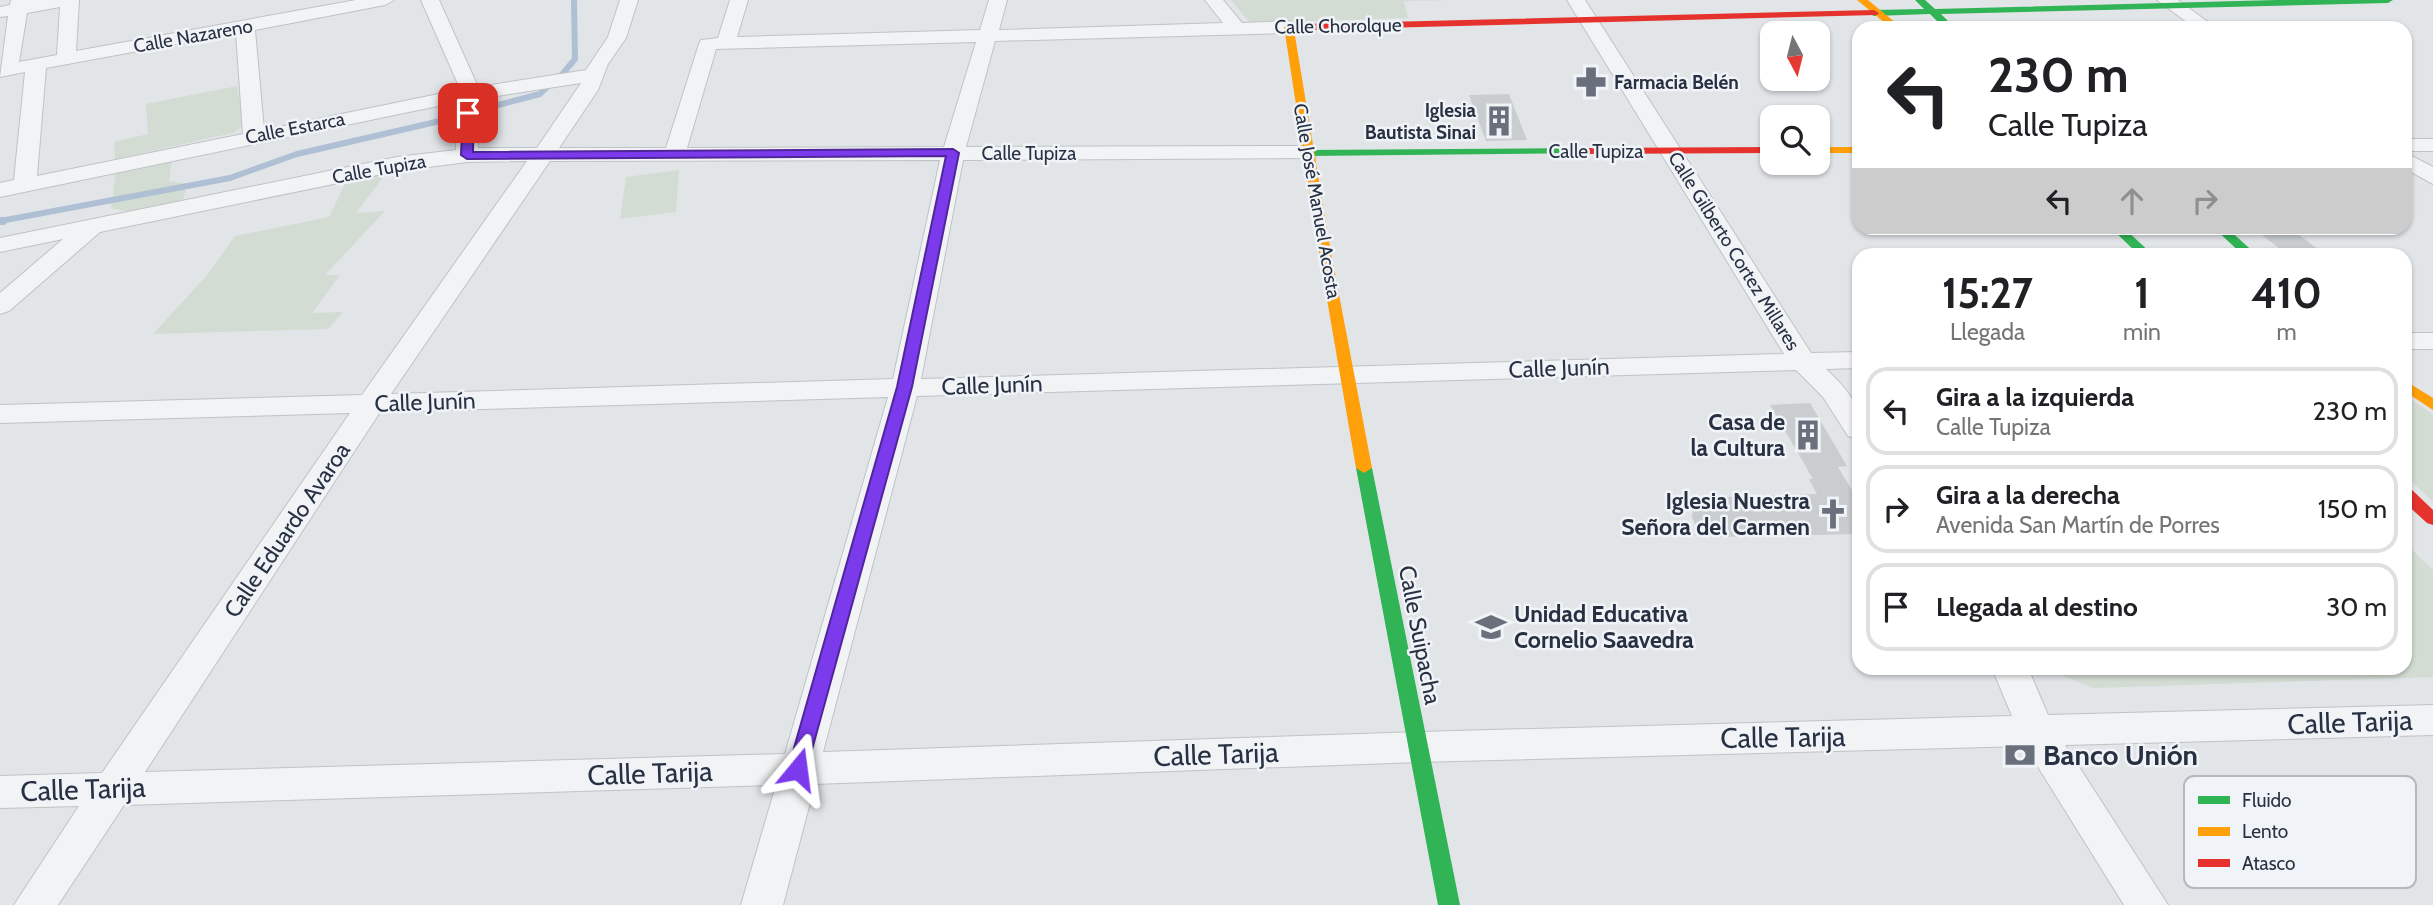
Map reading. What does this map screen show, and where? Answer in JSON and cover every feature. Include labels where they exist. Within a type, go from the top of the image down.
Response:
[{"type":"main road","points":[[1862,0],[1889,21]]},
{"type":"main road","points":[[1920,0],[1943,21]]},
{"type":"main road","name":"Calle Chorolque","points":[[1289,27],[1882,15],[1934,13],[1962,5],[2388,0]]},
{"type":"main road","points":[[1962,5],[1980,21]]},
{"type":"main road","name":"Calle José Manuel Acosta","points":[[1289,27],[1307,153],[1347,374]]},
{"type":"main road","name":"Calle Tupiza","points":[[1307,153],[1760,150]]},
{"type":"main road","points":[[1830,150],[1852,150]]},
{"type":"main road","points":[[2125,235],[2139,248]]},
{"type":"main road","points":[[2228,235],[2243,248]]},
{"type":"main road","name":"Calle Suipacha","points":[[1347,374],[1448,905]]},
{"type":"main road","points":[[2412,375],[2433,387]]},
{"type":"main road","points":[[2412,390],[2433,405]]},
{"type":"main road","points":[[2412,499],[2433,519]]},
{"type":"street","points":[[4,70],[13,7],[69,0],[66,59]]},
{"type":"street","name":"Calle Nazareno","points":[[4,70],[385,0]]},
{"type":"street","points":[[430,0],[468,84],[467,155]]},
{"type":"street","name":"Calle Eduardo Avaroa","points":[[35,905],[116,788],[371,403],[588,90],[592,75],[617,38],[629,0]]},
{"type":"street","points":[[674,156],[717,44],[738,0]]},
{"type":"street","points":[[762,905],[905,387],[953,153],[998,0]]},
{"type":"street","points":[[1214,0],[1236,28]]},
{"type":"street","name":"Calle Gilberto Cortez Millares","points":[[1576,0],[1802,361],[1834,391],[1852,420]]},
{"type":"street","points":[[2170,3],[2197,21]]},
{"type":"street","points":[[245,26],[254,136]]},
{"type":"street","name":"Calle Chorolque","points":[[717,44],[1289,27]]},
{"type":"street","points":[[25,185],[36,65]]},
{"type":"street","name":"Calle Estarca","points":[[0,190],[468,94],[592,75]]},
{"type":"street","points":[[2412,145],[2433,145]]},
{"type":"street","name":"Calle Tupiza","points":[[0,244],[92,228],[397,164],[467,155],[1307,153]]},
{"type":"street","points":[[2412,163],[2433,177]]},
{"type":"street","points":[[0,306],[92,228]]},
{"type":"street","points":[[2412,341],[2433,341]]},
{"type":"street","name":"Calle Junín","points":[[0,414],[1852,360]]},
{"type":"street","points":[[2013,675],[2036,731],[2147,905]]},
{"type":"street","name":"Calle Tarija","points":[[0,792],[798,769],[1419,747],[2433,720]]},
{"type":"shaded area","points":[[1231,0],[1458,0],[1404,1],[1408,18],[1250,23]]},
{"type":"shaded area","points":[[237,86],[244,126],[233,133],[115,159],[114,142],[148,134],[146,104]]},
{"type":"shaded area","points":[[172,159],[169,181],[186,184],[184,199],[139,211],[111,208],[116,171]]},
{"type":"shaded area","points":[[679,170],[676,212],[620,219],[626,177]]},
{"type":"shaded area","points":[[387,172],[356,213],[385,211],[325,275],[340,275],[312,313],[343,312],[328,329],[153,334],[208,274],[235,236],[329,217],[347,180]]},
{"type":"shaded area","points":[[2412,400],[2433,415],[2433,502],[2412,482]]},
{"type":"shaded area","points":[[2412,550],[2433,570],[2433,677],[2093,688],[2062,675],[2412,675]]},
{"type":"building","name":"Iglesia Bautista Sinai","points":[[1509,94],[1527,140],[1486,141],[1469,95]]},
{"type":"building","points":[[2262,235],[2299,235],[2316,248],[2279,248]]},
{"type":"building","points":[[1810,403],[1847,466],[1838,467],[1852,490],[1852,534],[1719,537],[1695,524],[1692,517],[1693,506],[1699,498],[1817,494],[1809,479],[1813,479],[1770,405]]},
{"type":"waterway","points":[[560,77],[575,59],[574,0]]},
{"type":"waterway","points":[[487,108],[540,94],[547,87]]},
{"type":"waterway","points":[[3,221],[0,221],[230,178],[297,154],[449,119]]},
{"type":"traffic: fast","points":[[1920,0],[1942,21]]},
{"type":"traffic: fast","points":[[1874,13],[2388,0]]},
{"type":"traffic: fast","points":[[1307,153],[1580,151]]},
{"type":"traffic: fast","points":[[2125,235],[2139,248]]},
{"type":"traffic: fast","points":[[2228,235],[2243,248]]},
{"type":"traffic: fast","points":[[1364,468],[1449,905]]},
{"type":"traffic: slow","points":[[1862,0],[1888,21]]},
{"type":"traffic: slow","points":[[1304,27],[1289,27],[1324,247],[1364,468]]},
{"type":"traffic: slow","points":[[1830,150],[1852,150]]},
{"type":"traffic: slow","points":[[2412,390],[2433,405]]},
{"type":"traffic: jam","points":[[1304,27],[1874,13]]},
{"type":"traffic: jam","points":[[1580,151],[1760,150]]},
{"type":"traffic: jam","points":[[2412,499],[2433,519]]},
{"type":"place","name":"Farmacia Belén","points":[[1591,82]]},
{"type":"place","name":"Iglesia Bautista Sinai","points":[[1499,121]]},
{"type":"place","name":"Casa de la Cultura","points":[[1808,435]]},
{"type":"place","name":"Iglesia Nuestra Señora del Carmen","points":[[1833,514]]},
{"type":"place","name":"Unidad Educativa Cornelio Saavedra","points":[[1491,627]]},
{"type":"place","name":"Banco Unión","points":[[2020,755]]},
{"type":"route","points":[[468,113],[467,155],[953,153],[905,387],[798,769]]}]
